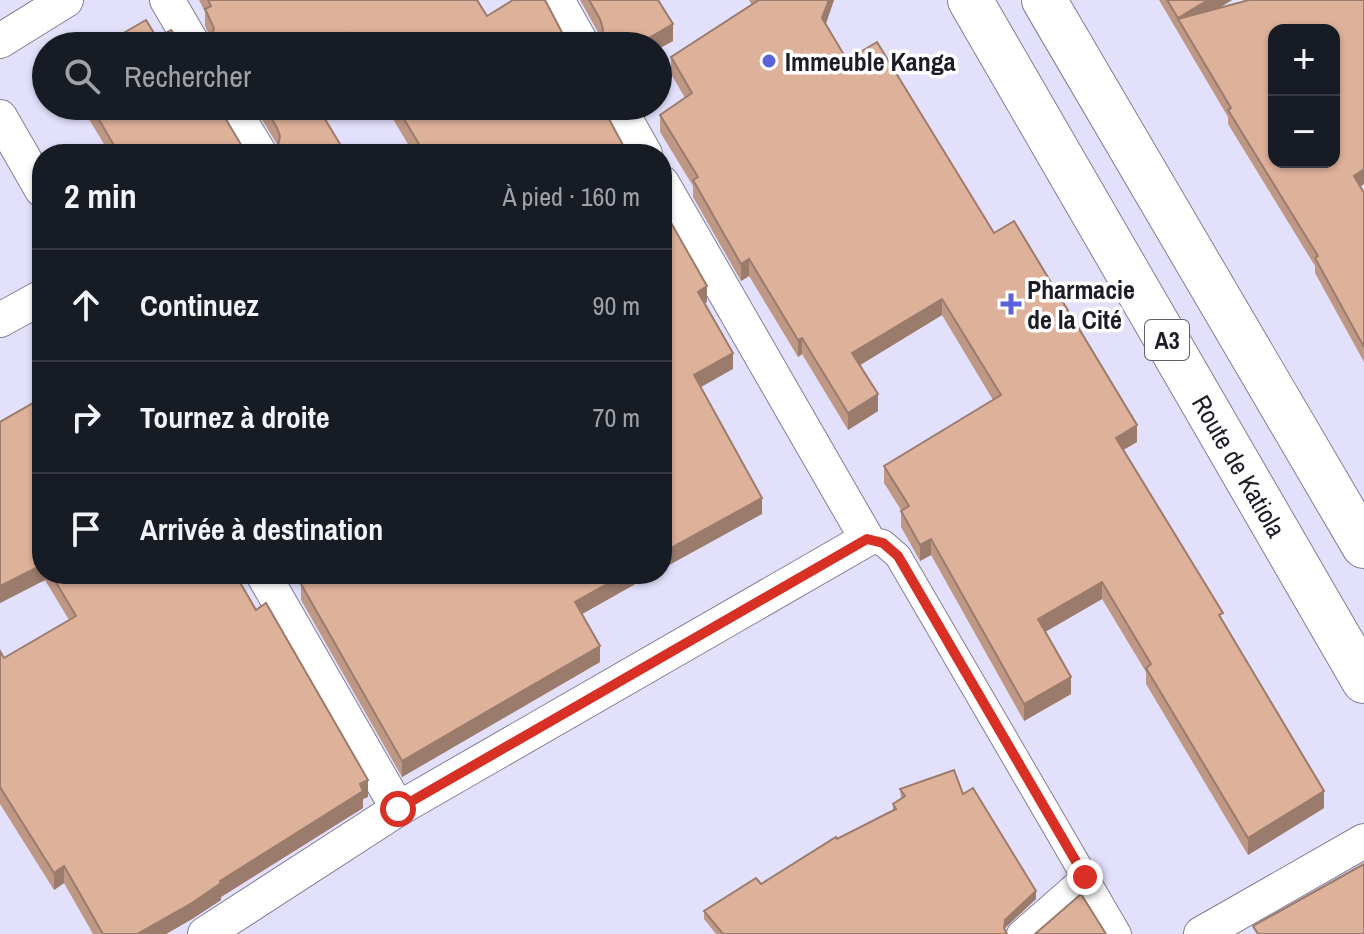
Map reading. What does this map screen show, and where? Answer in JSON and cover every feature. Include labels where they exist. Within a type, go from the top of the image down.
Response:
[{"type":"highway","name":"Route de Katiola","points":[[970,0],[1364,681]]},
{"type":"highway","name":"A3","points":[[1044,0],[1364,546]]},
{"type":"street","points":[[0,41],[66,0]]},
{"type":"street","points":[[167,0],[186,32]]},
{"type":"street","points":[[557,0],[575,32]]},
{"type":"street","points":[[0,117],[32,173]]},
{"type":"street","points":[[239,120],[254,144]]},
{"type":"street","points":[[626,120],[639,144]]},
{"type":"street","points":[[672,200],[867,539]]},
{"type":"street","points":[[0,320],[32,302]]},
{"type":"street","points":[[205,934],[398,809],[867,539],[883,543],[898,556],[1118,934]]},
{"type":"street","points":[[269,584],[398,809]]},
{"type":"street","points":[[1201,934],[1364,841]]},
{"type":"street","points":[[1020,934],[1085,877]]},
{"type":"building","points":[[208,0],[477,0],[487,16],[513,0],[545,0],[562,32],[213,32],[205,9],[211,6]]},
{"type":"building","points":[[589,0],[658,0],[673,24],[659,32],[602,32],[600,19]]},
{"type":"building","points":[[759,0],[829,0],[822,18],[847,60],[877,42],[994,233],[1014,221],[1137,425],[1116,438],[1223,613],[1219,615],[1324,791],[1248,838],[1146,668],[1151,664],[1102,582],[1038,619],[1071,677],[1024,704],[931,539],[920,545],[901,511],[909,506],[884,466],[1001,395],[942,299],[852,353],[878,394],[848,413],[802,338],[798,340],[749,259],[741,264],[693,180],[698,177],[663,120],[672,120],[672,107],[692,93],[672,56]]},
{"type":"building","points":[[1167,0],[1208,0],[1178,18]]},
{"type":"building","points":[[1249,0],[1364,0],[1364,169],[1354,176],[1364,193],[1364,347],[1315,258],[1318,256],[1228,110],[1231,108],[1178,19]]},
{"type":"building","points":[[146,20],[153,32],[125,32]]},
{"type":"building","points":[[99,120],[226,120],[241,144],[113,144]]},
{"type":"building","points":[[272,120],[325,120],[340,144],[278,144],[277,128]]},
{"type":"building","points":[[404,120],[610,120],[622,144],[419,144]]},
{"type":"building","points":[[672,225],[707,286],[698,292],[733,353],[694,375],[762,498],[672,548]]},
{"type":"building","points":[[32,404],[32,570],[0,586],[0,422]]},
{"type":"building","points":[[57,584],[241,584],[256,610],[266,603],[368,780],[360,784],[363,791],[220,881],[192,903],[137,934],[103,934],[64,866],[54,873],[0,787],[0,651],[4,658],[76,616]]},
{"type":"building","points":[[301,584],[607,584],[575,602],[600,646],[402,761]]},
{"type":"building","points":[[954,770],[963,794],[973,788],[1036,891],[1005,920],[1007,934],[723,934],[704,911],[756,878],[761,884],[836,837],[896,809],[893,804],[905,796],[900,789]]},
{"type":"building","points":[[1364,864],[1364,934],[1258,934],[1253,926]]},
{"type":"building","points":[[1081,894],[1106,934],[1035,934]]},
{"type":"place","name":"Immeuble Kanga","points":[[769,61]]},
{"type":"place","name":"Pharmacie de la Cité","points":[[1011,304]]},
{"type":"route","points":[[398,809],[867,539],[883,543],[898,556],[1085,877]]}]
